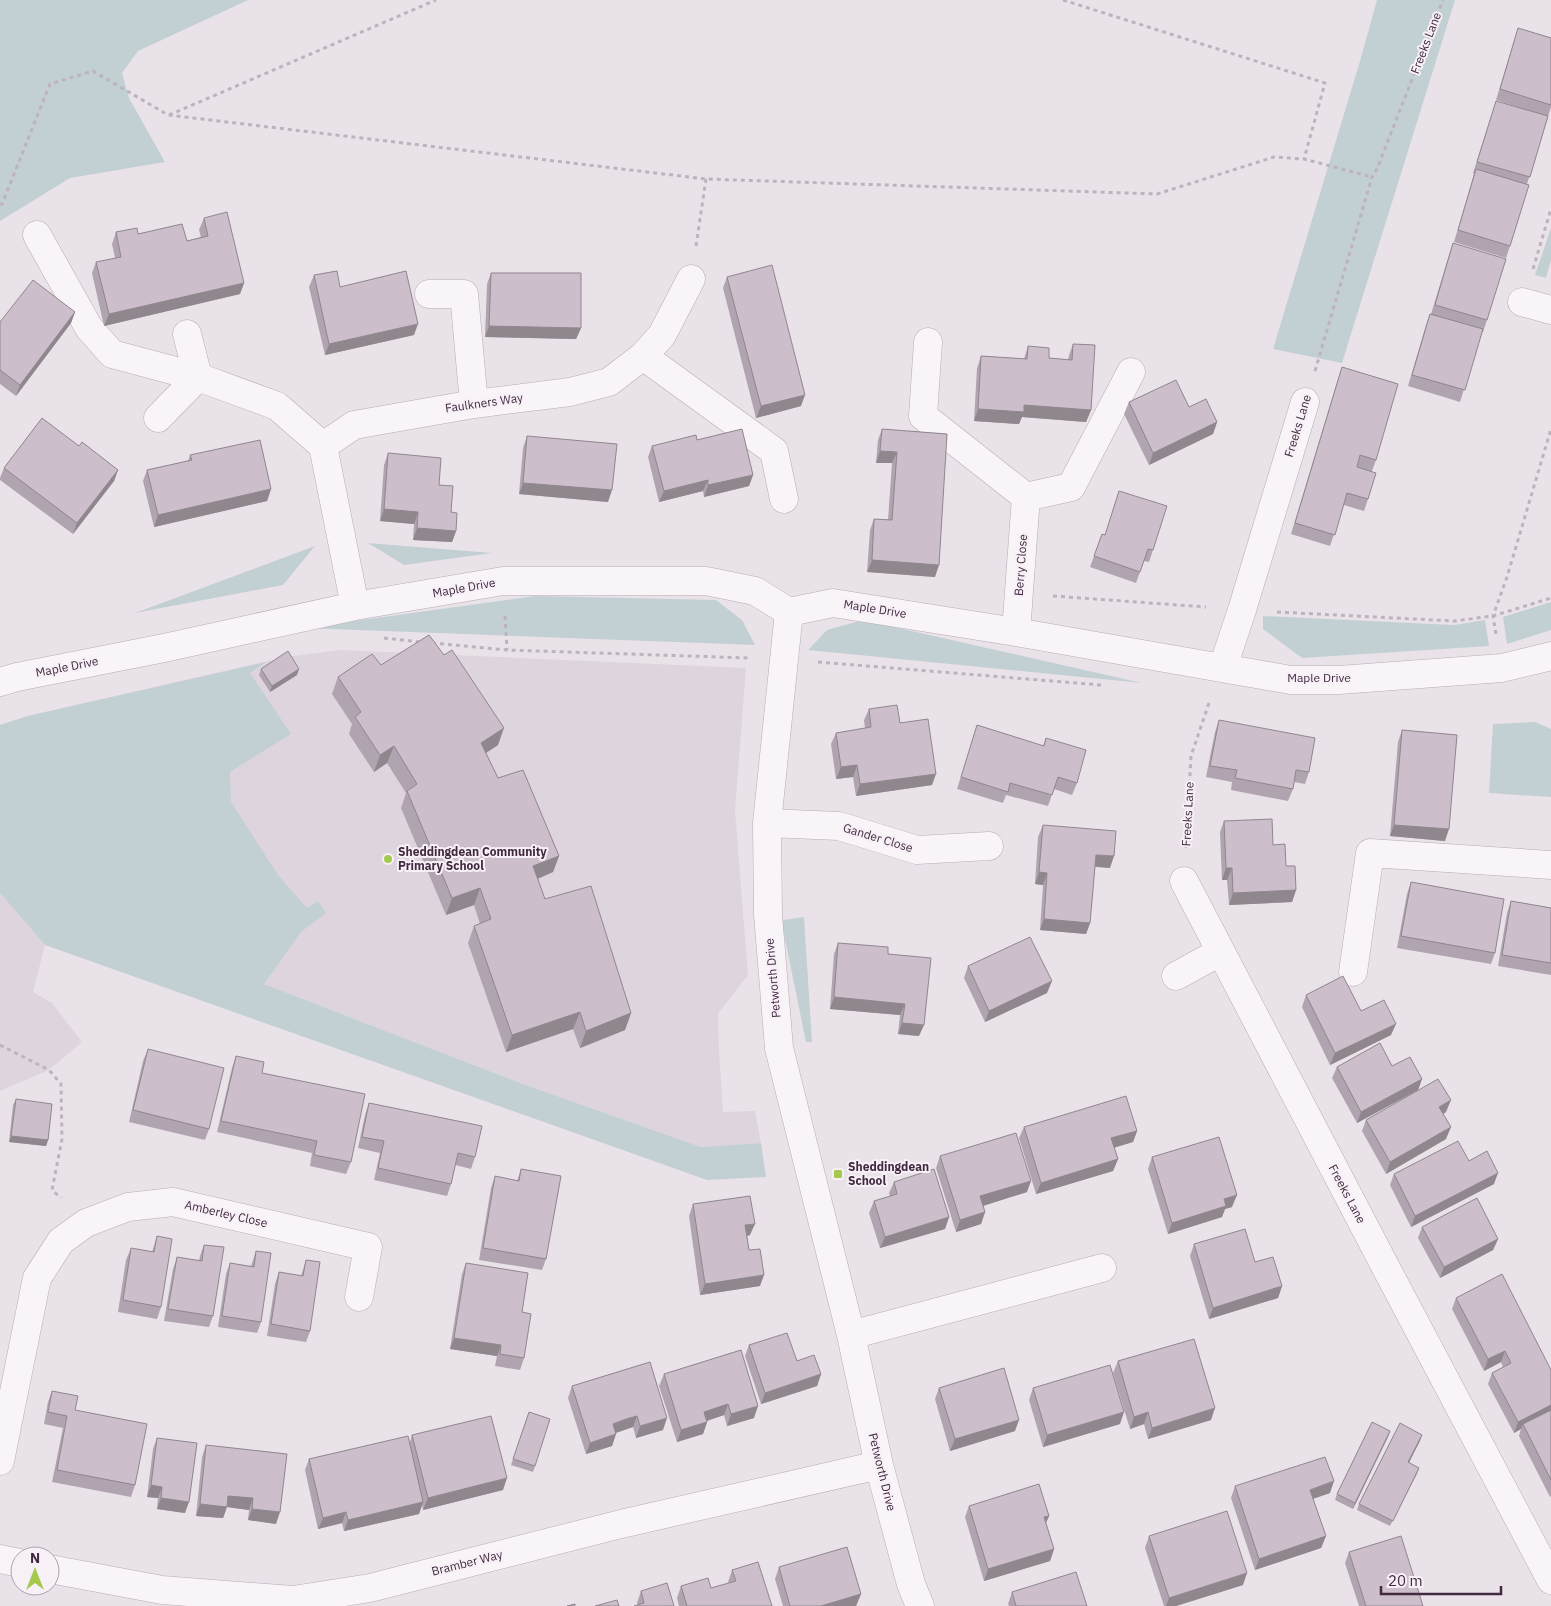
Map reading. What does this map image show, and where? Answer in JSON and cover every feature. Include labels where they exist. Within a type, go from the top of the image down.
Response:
[{"type":"street","points":[[37,235],[89,328],[112,354],[198,377],[277,406],[323,446],[355,606]]},
{"type":"street","name":"Faulkners Way","points":[[323,446],[354,425],[474,404],[570,392],[608,382],[643,356],[662,335],[691,279]]},
{"type":"street","points":[[428,294],[464,294],[474,404]]},
{"type":"street","points":[[1522,302],[1551,310]]},
{"type":"street","points":[[187,334],[198,377]]},
{"type":"street","points":[[928,342],[923,416],[1026,498],[1071,487],[1131,372]]},
{"type":"street","points":[[643,356],[774,451],[784,500]]},
{"type":"street","points":[[158,418],[198,377]]},
{"type":"street","name":"Freeks Lane","points":[[1223,667],[1305,402]]},
{"type":"street","name":"Berry Close","points":[[1016,632],[1026,498]]},
{"type":"street","name":"Maple Drive","points":[[0,682],[355,606],[504,581],[706,581],[755,591],[789,612],[833,603],[1016,632],[1291,680],[1339,680],[1502,668],[1551,656]]},
{"type":"street","name":"Petworth Drive","points":[[789,612],[767,824],[768,915],[779,1048],[851,1335],[879,1465],[911,1584],[920,1606]]},
{"type":"street","name":"Gander Close","points":[[767,824],[838,826],[917,850],[989,846]]},
{"type":"street","points":[[1353,972],[1370,853],[1551,865]]},
{"type":"street","name":"Freeks Lane","points":[[1184,881],[1551,1580]]},
{"type":"street","points":[[1176,976],[1220,952]]},
{"type":"street","name":"Amberley Close","points":[[0,1461],[37,1278],[61,1241],[86,1223],[128,1206],[174,1202],[368,1248],[359,1297]]},
{"type":"street","points":[[851,1335],[1102,1268]]},
{"type":"street","name":"Bramber Way","points":[[60,1571],[162,1590],[294,1603],[370,1588],[621,1524],[879,1465]]},
{"type":"path","points":[[168,115],[436,0]]},
{"type":"path","points":[[1063,0],[1325,83],[1304,159]]},
{"type":"path","name":"Freeks Lane","points":[[1305,402],[1372,177],[1377,169],[1443,0]]},
{"type":"path","points":[[0,205],[50,84],[93,71],[168,115],[706,179],[1157,194],[1274,157],[1304,159],[1372,177]]},
{"type":"path","points":[[691,279],[706,179]]},
{"type":"path","points":[[1522,302],[1551,209]]},
{"type":"path","points":[[1502,668],[1493,616],[1507,577],[1551,428]]},
{"type":"path","points":[[1019,593],[1242,610],[1454,621],[1493,616],[1551,598]]},
{"type":"path","points":[[380,638],[507,650],[784,659],[1105,685]]},
{"type":"path","name":"Freeks Lane","points":[[1184,881],[1191,756],[1223,667]]},
{"type":"path","points":[[0,1045],[49,1070],[61,1084],[62,1139],[52,1190],[86,1223]]},
{"type":"shaded area","points":[[0,0],[248,0],[138,51],[122,73],[129,98],[165,162],[70,178],[0,221]]},
{"type":"shaded area","points":[[1377,0],[1455,0],[1342,363],[1273,349]]},
{"type":"shaded area","points":[[1551,228],[1551,260],[1546,278],[1535,275]]},
{"type":"shaded area","points":[[368,543],[492,553],[404,565]]},
{"type":"shaded area","points":[[315,546],[283,585],[135,613]]},
{"type":"shaded area","points":[[535,596],[716,600],[742,620],[755,645],[304,628]]},
{"type":"shaded area","points":[[1551,602],[1551,630],[1507,644],[1503,617]]},
{"type":"shaded area","points":[[1263,616],[1454,625],[1485,620],[1489,646],[1302,658],[1263,629]]},
{"type":"shaded area","points":[[863,620],[1142,683],[808,650],[827,630]]},
{"type":"shaded area","name":"Sheddingdean Community Primary School","points":[[340,650],[746,668],[735,810],[748,975],[718,1014],[719,1050],[723,1112],[755,1111],[761,1143],[701,1147],[523,1084],[264,984],[0,725],[28,716],[286,657]]},
{"type":"shaded area","points":[[266,662],[250,673],[291,734],[230,772],[231,802],[278,875],[307,908],[318,901],[326,913],[301,932],[264,984],[523,1084],[701,1147],[761,1143],[766,1177],[707,1180],[45,945],[0,893],[0,725],[28,716]]},
{"type":"shaded area","points":[[1535,722],[1551,729],[1551,797],[1489,793],[1493,724]]},
{"type":"shaded area","points":[[0,893],[45,945],[33,992],[52,1003],[82,1042],[49,1070],[0,1091]]},
{"type":"shaded area","points":[[804,917],[812,1042],[806,1042],[783,929],[783,920]]},
{"type":"building","points":[[1518,28],[1551,38],[1551,105],[1500,89]]},
{"type":"building","points":[[1496,101],[1548,116],[1530,177],[1477,162]]},
{"type":"building","points":[[1476,169],[1529,185],[1510,246],[1458,230]]},
{"type":"building","points":[[227,212],[244,283],[109,314],[96,262],[121,257],[116,232],[137,228],[138,234],[182,224],[187,241],[208,236],[204,218]]},
{"type":"building","points":[[1453,243],[1506,259],[1487,320],[1435,305]]},
{"type":"building","points":[[772,265],[805,395],[761,406],[727,277]]},
{"type":"building","points":[[337,271],[340,287],[406,271],[418,324],[329,344],[314,275]]},
{"type":"building","points":[[491,273],[581,273],[581,328],[489,326]]},
{"type":"building","points":[[33,280],[75,312],[20,385],[0,370],[0,322]]},
{"type":"building","points":[[1430,314],[1483,329],[1465,390],[1412,375]]},
{"type":"building","points":[[1073,344],[1095,345],[1091,410],[1024,405],[1024,412],[978,409],[981,356],[1027,359],[1028,346],[1049,348],[1049,358],[1072,360]]},
{"type":"building","points":[[1342,367],[1398,384],[1376,460],[1360,455],[1357,467],[1376,473],[1368,499],[1347,493],[1335,535],[1295,523]]},
{"type":"building","points":[[1176,380],[1189,407],[1206,399],[1217,422],[1153,453],[1129,402]]},
{"type":"building","points":[[42,418],[79,446],[82,442],[118,470],[77,523],[4,468]]},
{"type":"building","points":[[742,429],[753,475],[708,485],[708,480],[664,491],[652,446],[696,435],[697,440]]},
{"type":"building","points":[[882,429],[947,434],[939,565],[872,560],[874,519],[892,520],[897,452],[880,451]]},
{"type":"building","points":[[527,436],[617,444],[612,490],[523,483]]},
{"type":"building","points":[[260,440],[271,489],[158,515],[147,470],[192,460],[190,455]]},
{"type":"building","points":[[388,453],[441,458],[439,485],[453,486],[451,512],[457,513],[456,531],[417,528],[418,512],[384,509]]},
{"type":"building","points":[[1119,491],[1167,506],[1153,550],[1148,549],[1140,572],[1094,556],[1102,534],[1105,535]]},
{"type":"building","points":[[429,635],[444,655],[452,650],[504,728],[481,743],[498,778],[523,770],[559,856],[533,866],[545,899],[591,886],[631,1013],[586,1031],[580,1012],[512,1035],[474,926],[491,919],[480,888],[452,898],[407,791],[417,784],[394,746],[380,755],[355,717],[361,712],[338,677],[372,654],[381,665]]},
{"type":"building","points":[[288,651],[299,669],[272,686],[261,669]]},
{"type":"building","points":[[897,705],[900,723],[928,719],[936,774],[860,784],[857,765],[841,767],[836,733],[871,727],[869,709]]},
{"type":"building","points":[[1219,720],[1315,738],[1309,772],[1296,770],[1293,789],[1235,778],[1237,770],[1210,766]]},
{"type":"building","points":[[977,725],[1044,746],[1046,738],[1086,750],[1077,783],[1058,777],[1052,795],[1010,783],[1008,792],[961,777]]},
{"type":"building","points":[[1402,730],[1457,735],[1449,829],[1394,825]]},
{"type":"building","points":[[1272,819],[1273,845],[1285,844],[1286,866],[1295,866],[1296,890],[1233,893],[1232,868],[1226,868],[1224,821]]},
{"type":"building","points":[[1043,825],[1116,831],[1114,856],[1096,855],[1090,923],[1044,919],[1047,873],[1039,872]]},
{"type":"building","points":[[1411,882],[1504,899],[1495,953],[1401,936]]},
{"type":"building","points":[[1511,901],[1551,908],[1551,963],[1502,955]]},
{"type":"building","points":[[1030,937],[1052,981],[989,1011],[968,966]]},
{"type":"building","points":[[838,943],[888,947],[888,954],[931,958],[924,1025],[902,1023],[905,1004],[834,997]]},
{"type":"building","points":[[1343,976],[1361,1011],[1384,1000],[1396,1024],[1335,1053],[1306,995]]},
{"type":"building","points":[[1380,1043],[1392,1066],[1410,1057],[1422,1079],[1361,1112],[1337,1067]]},
{"type":"building","points":[[148,1049],[224,1068],[209,1129],[133,1110]]},
{"type":"building","points":[[236,1056],[264,1062],[262,1073],[365,1094],[351,1162],[314,1155],[317,1141],[221,1121]]},
{"type":"building","points":[[1438,1079],[1451,1100],[1439,1107],[1451,1127],[1390,1162],[1366,1120]]},
{"type":"building","points":[[1126,1096],[1137,1131],[1111,1138],[1118,1159],[1041,1183],[1024,1127]]},
{"type":"building","points":[[16,1099],[52,1104],[48,1140],[11,1136]]},
{"type":"building","points":[[369,1103],[482,1126],[475,1157],[458,1153],[451,1184],[378,1168],[384,1141],[362,1137]]},
{"type":"building","points":[[1016,1133],[1031,1181],[980,1196],[985,1212],[960,1220],[940,1156]]},
{"type":"building","points":[[1219,1137],[1237,1195],[1224,1199],[1226,1206],[1172,1223],[1152,1157]]},
{"type":"building","points":[[1458,1141],[1469,1161],[1487,1151],[1498,1173],[1415,1216],[1394,1174]]},
{"type":"building","points":[[521,1169],[561,1176],[546,1259],[483,1248],[495,1176],[519,1181]]},
{"type":"building","points":[[934,1169],[949,1217],[885,1237],[874,1201],[897,1194],[894,1182]]},
{"type":"building","points":[[750,1196],[755,1224],[745,1225],[749,1250],[760,1249],[764,1275],[705,1284],[693,1204]]},
{"type":"building","points":[[1477,1198],[1498,1239],[1444,1267],[1422,1227]]},
{"type":"building","points":[[1245,1229],[1255,1262],[1273,1257],[1282,1286],[1213,1308],[1194,1244]]},
{"type":"building","points":[[157,1236],[172,1239],[161,1307],[123,1300],[131,1248],[154,1252]]},
{"type":"building","points":[[204,1245],[224,1247],[213,1316],[168,1309],[177,1257],[202,1261]]},
{"type":"building","points":[[256,1251],[271,1253],[261,1322],[222,1316],[230,1263],[254,1267]]},
{"type":"building","points":[[306,1260],[320,1262],[310,1331],[271,1324],[279,1272],[303,1276]]},
{"type":"building","points":[[466,1263],[528,1273],[522,1312],[531,1314],[524,1358],[500,1354],[501,1345],[454,1338]]},
{"type":"building","points":[[1502,1274],[1551,1370],[1551,1405],[1518,1422],[1492,1373],[1511,1363],[1505,1351],[1488,1359],[1456,1298]]},
{"type":"building","points":[[787,1333],[797,1361],[814,1355],[821,1374],[765,1393],[749,1345]]},
{"type":"building","points":[[1194,1339],[1215,1408],[1152,1428],[1148,1412],[1134,1417],[1118,1361]]},
{"type":"building","points":[[741,1350],[758,1406],[731,1414],[728,1404],[704,1412],[707,1422],[681,1430],[664,1374]]},
{"type":"building","points":[[650,1362],[667,1418],[640,1426],[637,1416],[626,1419],[613,1424],[616,1434],[590,1443],[572,1386]]},
{"type":"building","points":[[1110,1365],[1124,1412],[1047,1435],[1033,1388]]},
{"type":"building","points":[[1004,1368],[1019,1420],[955,1439],[939,1388]]},
{"type":"building","points":[[52,1391],[78,1396],[75,1410],[147,1424],[135,1485],[57,1470],[67,1416],[48,1412]]},
{"type":"building","points":[[1551,1410],[1551,1480],[1523,1424]]},
{"type":"building","points":[[529,1412],[550,1419],[535,1466],[513,1459]]},
{"type":"building","points":[[491,1416],[507,1478],[428,1498],[412,1435]]},
{"type":"building","points":[[1372,1422],[1390,1431],[1355,1503],[1337,1494]]},
{"type":"building","points":[[1400,1423],[1422,1435],[1408,1462],[1419,1468],[1393,1521],[1359,1504]]},
{"type":"building","points":[[408,1436],[423,1502],[348,1520],[346,1512],[323,1518],[309,1459]]},
{"type":"building","points":[[157,1438],[197,1443],[189,1502],[161,1498],[162,1487],[151,1485]]},
{"type":"building","points":[[206,1445],[287,1454],[280,1512],[252,1509],[253,1498],[228,1496],[227,1507],[200,1504]]},
{"type":"building","points":[[1325,1457],[1334,1481],[1310,1490],[1326,1536],[1259,1559],[1235,1486]]},
{"type":"building","points":[[1039,1484],[1049,1516],[1044,1517],[1054,1549],[988,1569],[969,1506]]},
{"type":"building","points":[[1227,1511],[1247,1573],[1169,1598],[1149,1536]]},
{"type":"building","points":[[1401,1536],[1423,1606],[1366,1606],[1349,1552]]},
{"type":"building","points":[[847,1547],[861,1594],[821,1606],[790,1606],[779,1567]]},
{"type":"building","points":[[758,1562],[772,1606],[687,1606],[681,1586],[708,1578],[711,1588],[736,1581],[732,1570]]},
{"type":"building","points":[[1076,1572],[1087,1606],[1016,1606],[1012,1592]]},
{"type":"building","points":[[667,1583],[674,1606],[634,1606],[644,1603],[641,1591]]},
{"type":"building","points":[[617,1600],[619,1606],[595,1606]]},
{"type":"place","name":"Sheddingdean Community Primary School","points":[[388,859]]},
{"type":"place","name":"Sheddingdean School","points":[[838,1174]]}]
